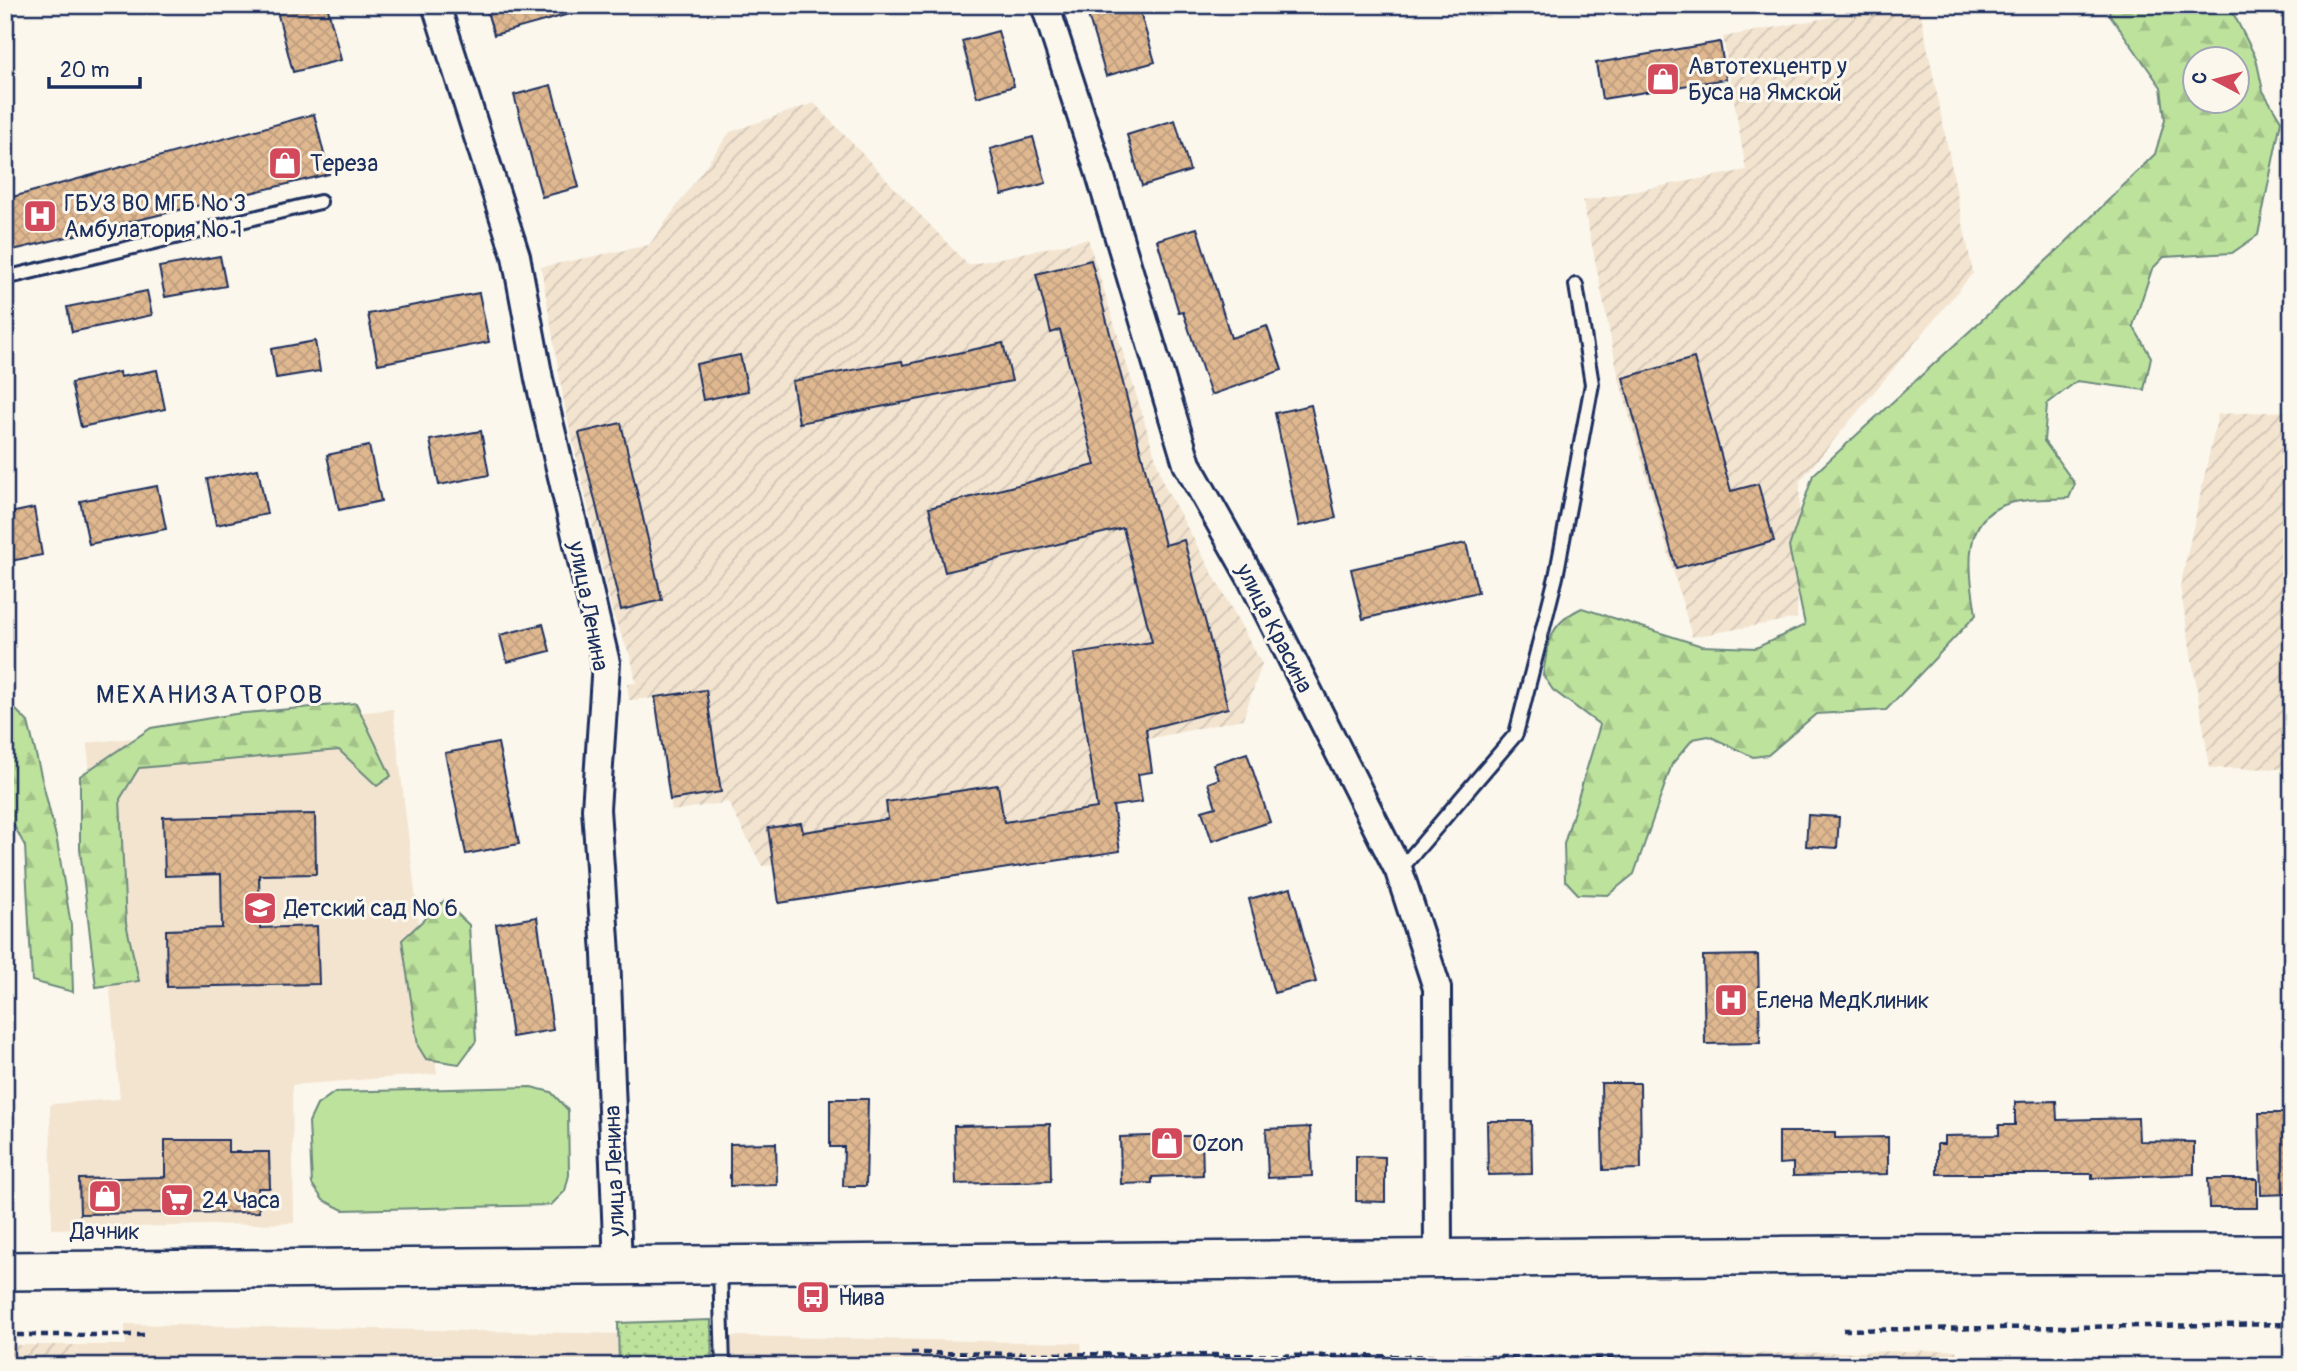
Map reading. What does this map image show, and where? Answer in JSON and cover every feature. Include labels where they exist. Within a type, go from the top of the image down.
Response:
[{"type":"main road","points":[[5,1271],[2292,1254]]},
{"type":"street","name":"улица Ленина","points":[[436,5],[516,256],[539,379],[606,663],[596,809],[606,954],[618,1267]]},
{"type":"street","name":"улица Красина","points":[[1045,5],[1186,464],[1251,578],[1399,871],[1437,988],[1437,1259]]},
{"type":"lane","points":[[5,278],[320,202]]},
{"type":"lane","points":[[1399,871],[1516,734],[1556,577],[1592,384],[1576,285]]},
{"type":"lane","points":[[720,1266],[723,1366]]},
{"type":"path","points":[[1843,1329],[2292,1324]]},
{"type":"path","points":[[5,1335],[145,1335]]},
{"type":"path","points":[[911,1353],[1634,1358]]},
{"type":"shaded area","points":[[1897,5],[1919,5],[1973,273],[1800,481],[1797,618],[1692,637],[1619,379],[1583,201],[1746,170],[1723,37]]},
{"type":"shaded area","points":[[814,103],[968,265],[1088,239],[1164,485],[1262,664],[1243,719],[1148,739],[1152,772],[1138,774],[1142,802],[1113,806],[1120,851],[779,903],[774,865],[762,866],[728,802],[672,811],[655,698],[629,700],[627,684],[636,683],[631,658],[613,615],[564,403],[541,267],[649,245],[730,132]]},
{"type":"shaded area","points":[[2292,411],[2292,769],[2210,768],[2180,587],[2218,414]]},
{"type":"shaded area","name":"Детский сад № 6","points":[[393,709],[437,1074],[292,1085],[294,1223],[52,1229],[50,1104],[120,1099],[87,743]]},
{"type":"shaded area","points":[[125,1324],[1081,1343],[1083,1366],[77,1366],[76,1345],[126,1345]]},
{"type":"shaded area","points":[[5,1345],[76,1345],[77,1366],[5,1366]]},
{"type":"shaded area","points":[[1956,1350],[1960,1366],[1685,1366],[1684,1355]]},
{"type":"green space","points":[[2109,5],[2229,5],[2250,46],[2182,46],[2182,116],[2252,116],[2252,50],[2263,91],[2281,121],[2258,235],[2232,253],[2164,257],[2152,269],[2133,326],[2151,357],[2144,390],[2077,381],[2047,404],[2044,441],[2075,484],[2069,498],[2011,503],[1989,513],[1980,524],[1971,553],[1976,615],[1886,710],[1816,714],[1768,755],[1753,757],[1709,736],[1693,739],[1672,764],[1634,874],[1608,895],[1578,894],[1565,880],[1564,844],[1600,725],[1553,690],[1543,675],[1549,644],[1556,627],[1582,608],[1702,646],[1756,648],[1805,625],[1789,547],[1813,475],[2060,248],[2155,154],[2165,120],[2161,87],[2110,15]]},
{"type":"green space","points":[[5,699],[28,722],[57,841],[71,925],[73,992],[32,981],[25,846],[5,809]]},
{"type":"green space","points":[[356,703],[391,776],[377,786],[339,750],[139,768],[120,799],[126,923],[139,981],[96,987],[80,849],[80,776],[151,728],[235,714]]},
{"type":"green space","points":[[444,901],[469,925],[476,1041],[459,1064],[426,1059],[418,1046],[402,940]]},
{"type":"green space","points":[[531,1087],[551,1092],[568,1110],[569,1175],[565,1191],[551,1205],[343,1210],[323,1200],[312,1184],[309,1122],[317,1105],[335,1092]]},
{"type":"green space","points":[[711,1320],[712,1366],[619,1366],[618,1323]]},
{"type":"building","points":[[298,5],[327,5],[341,60],[293,72],[277,11]]},
{"type":"building","points":[[485,5],[572,5],[573,13],[494,35]]},
{"type":"building","points":[[1085,5],[1138,5],[1155,62],[1106,76]]},
{"type":"building","points":[[998,31],[1014,86],[977,97],[962,41]]},
{"type":"building","points":[[1720,42],[1726,79],[1602,99],[1596,63]]},
{"type":"building","points":[[551,85],[579,187],[542,197],[514,95]]},
{"type":"building","points":[[314,114],[329,174],[5,252],[5,199]]},
{"type":"building","points":[[1175,120],[1190,171],[1142,186],[1127,135]]},
{"type":"building","points":[[1033,137],[1046,183],[1002,195],[990,149]]},
{"type":"building","points":[[1197,228],[1231,338],[1267,326],[1282,370],[1211,395],[1183,312],[1179,313],[1157,240]]},
{"type":"building","points":[[220,256],[226,286],[165,297],[159,267]]},
{"type":"building","points":[[1091,260],[1165,545],[1184,540],[1228,708],[1146,729],[1152,772],[1138,774],[1142,802],[1113,806],[1120,851],[779,903],[768,828],[801,823],[803,832],[888,819],[886,802],[998,785],[1004,822],[1097,808],[1074,654],[1152,642],[1123,528],[945,572],[929,508],[1095,465],[1060,330],[1051,333],[1036,274]]},
{"type":"building","points":[[147,291],[152,315],[72,332],[67,307]]},
{"type":"building","points":[[479,293],[489,342],[378,364],[368,314]]},
{"type":"building","points":[[315,341],[320,371],[276,378],[271,349]]},
{"type":"building","points":[[1003,343],[1012,381],[799,423],[792,381],[902,361],[903,365]]},
{"type":"building","points":[[740,355],[748,391],[703,400],[696,364]]},
{"type":"building","points":[[1694,358],[1731,491],[1758,484],[1774,541],[1676,568],[1623,378]]},
{"type":"building","points":[[157,370],[165,409],[81,427],[71,383],[119,372],[120,377]]},
{"type":"building","points":[[1311,405],[1336,518],[1299,526],[1275,413]]},
{"type":"building","points":[[621,423],[662,600],[621,610],[579,433]]},
{"type":"building","points":[[481,431],[489,475],[439,485],[430,440]]},
{"type":"building","points":[[369,446],[381,501],[339,510],[327,455]]},
{"type":"building","points":[[258,469],[267,514],[216,525],[207,479]]},
{"type":"building","points":[[157,486],[166,529],[89,544],[80,501]]},
{"type":"building","points":[[34,508],[42,555],[5,562],[5,514]]},
{"type":"building","points":[[1466,543],[1478,592],[1363,619],[1351,569]]},
{"type":"building","points":[[543,624],[550,651],[507,662],[500,635]]},
{"type":"building","points":[[706,690],[721,792],[670,800],[655,697]]},
{"type":"building","points":[[498,743],[519,844],[466,854],[445,753]]},
{"type":"building","points":[[1247,753],[1270,822],[1212,841],[1202,811],[1216,807],[1208,783],[1219,779],[1213,764]]},
{"type":"building","points":[[315,814],[316,874],[259,875],[260,928],[317,926],[319,984],[167,987],[166,930],[222,928],[221,874],[165,876],[163,817]]},
{"type":"building","points":[[1808,815],[1839,817],[1837,848],[1806,846]]},
{"type":"building","points":[[1291,888],[1316,982],[1274,993],[1249,899]]},
{"type":"building","points":[[537,917],[553,1030],[512,1037],[496,924]]},
{"type":"building","name":"Елена МедКлиник","points":[[1758,955],[1760,1043],[1705,1044],[1703,956]]},
{"type":"building","points":[[1601,1083],[1640,1083],[1641,1169],[1603,1170]]},
{"type":"building","points":[[830,1099],[868,1099],[866,1186],[843,1186],[844,1147],[830,1147]]},
{"type":"building","points":[[2056,1101],[2057,1120],[2138,1118],[2139,1141],[2194,1142],[2194,1174],[2092,1178],[2092,1174],[1937,1174],[1937,1144],[1944,1144],[1944,1136],[1999,1135],[1999,1125],[2015,1125],[2015,1102]]},
{"type":"building","points":[[2259,1113],[2292,1113],[2292,1194],[2261,1195]]},
{"type":"building","points":[[1487,1121],[1531,1121],[1532,1174],[1488,1175]]},
{"type":"building","points":[[1050,1124],[1051,1181],[956,1184],[954,1126]]},
{"type":"building","points":[[1310,1127],[1312,1176],[1268,1178],[1266,1129]]},
{"type":"building","points":[[1779,1132],[1835,1132],[1835,1138],[1888,1137],[1888,1174],[1793,1176],[1793,1163],[1779,1164]]},
{"type":"building","points":[[1202,1136],[1203,1175],[1152,1177],[1152,1183],[1121,1184],[1120,1137]]},
{"type":"building","points":[[165,1140],[228,1140],[228,1152],[269,1152],[270,1188],[258,1188],[259,1212],[80,1214],[79,1179],[165,1177]]},
{"type":"building","points":[[776,1143],[777,1185],[730,1186],[730,1144]]},
{"type":"building","points":[[1356,1156],[1385,1157],[1385,1202],[1356,1201]]},
{"type":"building","points":[[2208,1179],[2257,1179],[2257,1208],[2209,1208]]},
{"type":"place","name":"Автотехцентр у Буса на Ямской","points":[[1663,79]]},
{"type":"place","name":"Тереза","points":[[285,163]]},
{"type":"place","name":"ГБУЗ ВО МГБ № 3 Амбулатория № 1","points":[[40,216]]},
{"type":"place","name":"Детский сад № 6","points":[[260,908]]},
{"type":"place","name":"Елена МедКлиник","points":[[1731,1000]]},
{"type":"place","name":"Ozon","points":[[1167,1143]]},
{"type":"place","name":"Дачник","points":[[105,1196]]},
{"type":"place","name":"24 Часа","points":[[177,1200]]},
{"type":"place","name":"Нива","points":[[813,1297]]},
{"type":"district","name":"МЕХАНИЗАТОРОВ","points":[[210,694]]}]
